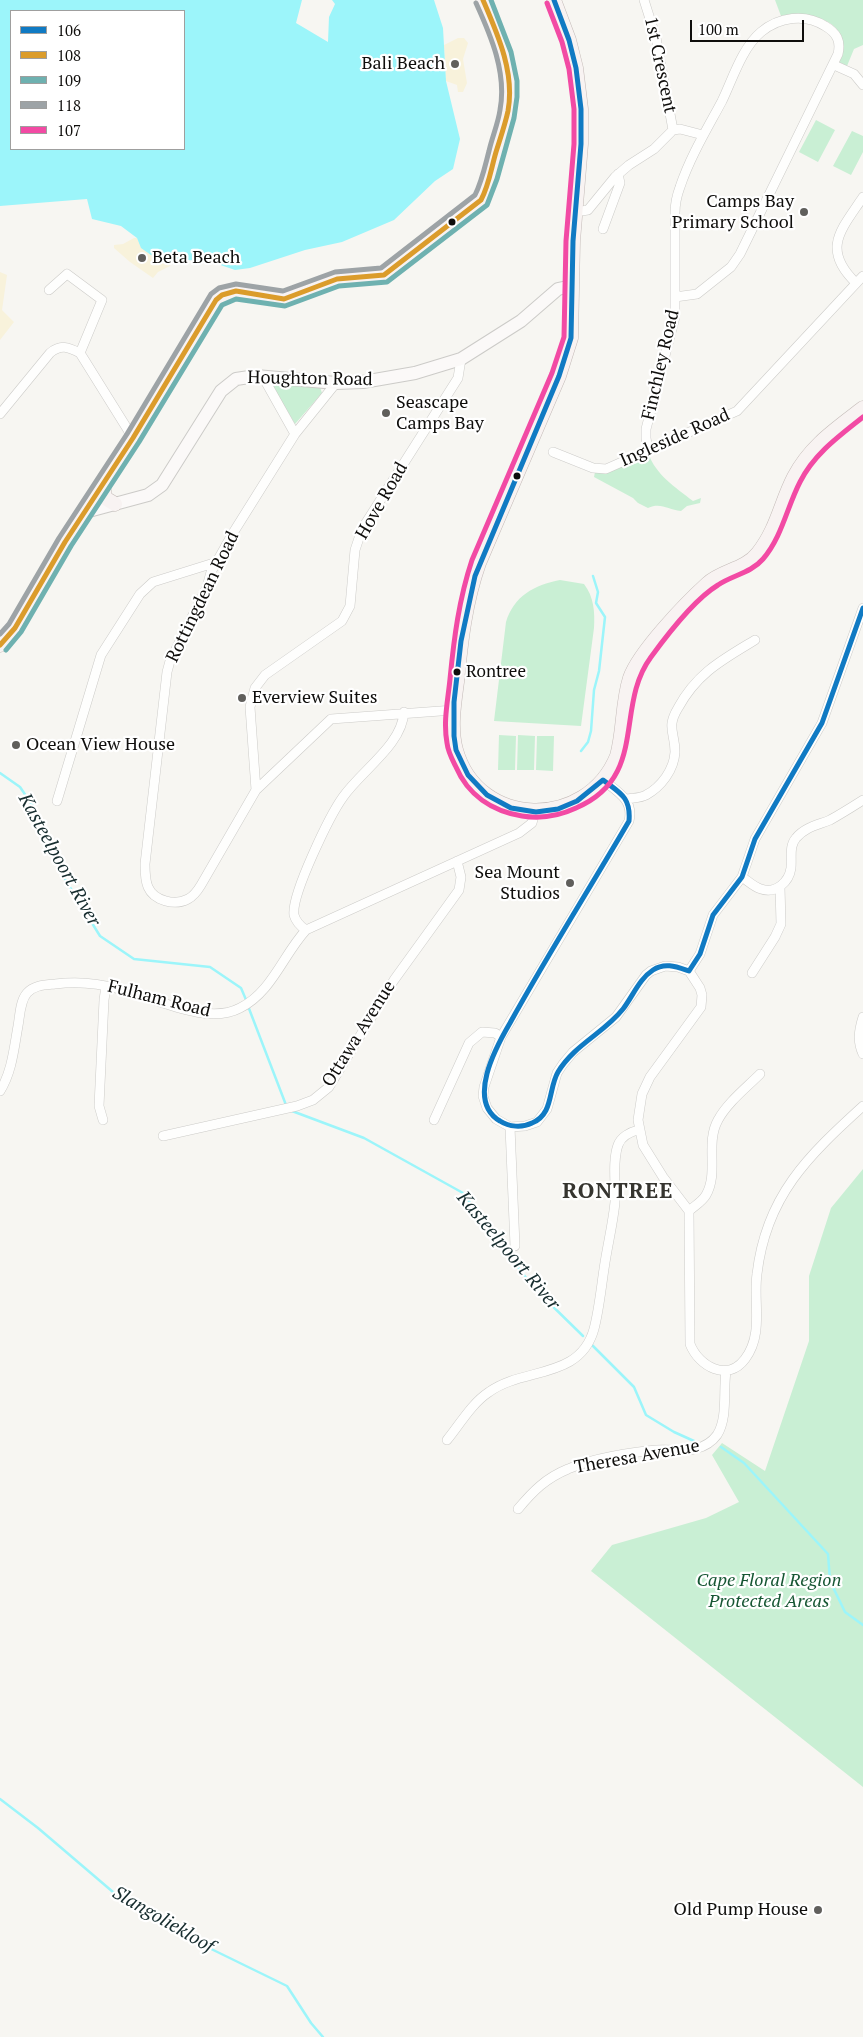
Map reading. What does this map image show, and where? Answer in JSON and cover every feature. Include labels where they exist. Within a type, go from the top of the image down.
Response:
[{"type":"main road","points":[[0,645],[15,628],[65,542],[132,438],[210,308],[222,295],[236,291],[284,299],[337,279],[384,275],[481,200],[488,184],[508,109],[506,60],[497,32],[482,0]]},
{"type":"main road","points":[[554,0],[569,40],[580,94],[582,129],[575,212],[571,338],[566,359],[479,563],[468,595],[454,710],[456,750],[461,764],[474,783],[483,792],[501,803],[535,812],[551,810],[576,802],[587,796],[603,780],[613,766],[619,748],[627,692],[634,668],[680,611],[711,580],[753,559],[770,535],[793,480],[802,464],[819,442],[863,408]]},
{"type":"main road","points":[[103,484],[104,498],[115,504]]},
{"type":"street","name":"1st Crescent","points":[[644,0],[656,38],[673,130]]},
{"type":"street","name":"Finchley Road","points":[[648,450],[646,429],[673,329],[676,297],[675,202],[703,135],[748,47],[760,32],[771,25],[782,20],[800,18],[815,21],[828,28],[837,36],[840,46],[834,65]]},
{"type":"street","points":[[676,297],[697,294],[736,261],[834,65],[854,74],[863,85]]},
{"type":"street","name":"1st Crescent","points":[[575,212],[588,210],[618,174],[654,149],[673,130],[680,129],[703,135]]},
{"type":"street","points":[[603,228],[620,183],[618,174]]},
{"type":"street","points":[[856,283],[844,271],[838,260],[836,245],[839,234],[863,196]]},
{"type":"street","points":[[49,290],[67,274],[102,300],[80,353]]},
{"type":"street","name":"Ingleside Road","points":[[553,452],[600,469],[606,469],[737,411],[863,276]]},
{"type":"street","name":"Houghton Road","points":[[84,512],[148,495],[162,485],[220,391],[236,379],[250,376],[336,384],[390,379],[460,359],[521,321],[558,289],[572,286]]},
{"type":"street","points":[[0,414],[50,353],[60,346],[80,353],[132,438]]},
{"type":"street","name":"Hove Road","points":[[256,790],[250,706],[255,688],[265,675],[336,626],[346,614],[350,600],[355,550],[362,529],[458,378],[460,359]]},
{"type":"street","points":[[263,377],[295,434]]},
{"type":"street","name":"Rottingdean Road","points":[[336,384],[295,434],[217,562],[167,672],[145,864],[147,883],[152,894],[161,900],[174,902],[183,901],[193,896],[256,790],[331,719],[404,712],[454,710]]},
{"type":"street","points":[[58,801],[101,655],[140,594],[153,582],[217,562]]},
{"type":"street","points":[[689,971],[700,954],[713,915],[742,877],[754,839],[822,723],[863,608]]},
{"type":"street","points":[[627,799],[644,796],[655,789],[669,772],[675,751],[671,721],[688,691],[701,675],[755,640]]},
{"type":"street","points":[[306,930],[296,921],[294,914],[299,886],[335,810],[349,789],[395,738],[402,728],[404,712]]},
{"type":"street","points":[[603,780],[627,799],[630,811],[628,821],[501,1037],[484,1087],[484,1096],[490,1114],[510,1127],[531,1124],[543,1116],[547,1109],[557,1073],[573,1052],[616,1017],[646,975],[665,966],[678,967],[689,971],[702,995],[701,1007],[650,1077],[640,1101],[638,1130],[643,1145],[652,1160],[689,1211],[690,1344],[693,1352],[706,1364],[719,1371],[734,1370],[740,1365],[754,1342],[757,1275],[760,1257],[770,1221],[782,1194],[800,1167],[863,1106]]},
{"type":"street","points":[[742,877],[760,889],[767,890],[780,887],[790,872],[792,847],[795,838],[810,827],[829,820],[863,800]]},
{"type":"street","name":"Fulham Road","points":[[0,1091],[9,1071],[21,1005],[26,994],[35,987],[56,983],[87,983],[106,986],[200,1013],[216,1014],[231,1012],[245,1005],[262,991],[306,930],[519,833],[532,823],[535,812]]},
{"type":"street","name":"Ottawa Avenue","points":[[163,1136],[296,1106],[313,1100],[329,1087],[394,980],[459,890],[461,877],[457,861]]},
{"type":"street","points":[[752,973],[775,938],[781,924],[780,887]]},
{"type":"street","points":[[103,1120],[99,1106],[106,986]]},
{"type":"street","points":[[863,1017],[859,1031],[859,1040],[863,1054]]},
{"type":"street","points":[[434,1120],[469,1043],[482,1032],[495,1033],[501,1037]]},
{"type":"street","points":[[689,1211],[703,1199],[709,1188],[712,1139],[718,1120],[760,1074]]},
{"type":"street","points":[[510,1127],[515,1246]]},
{"type":"street","points":[[447,1440],[476,1403],[489,1391],[503,1383],[561,1367],[576,1356],[589,1341],[595,1320],[614,1204],[617,1150],[623,1138],[638,1130]]},
{"type":"street","name":"Theresa Avenue","points":[[518,1509],[546,1480],[570,1468],[597,1460],[654,1450],[689,1450],[702,1447],[717,1435],[722,1423],[726,1372]]},
{"type":"green space","points":[[775,0],[863,0],[863,45],[854,49],[847,66],[838,62],[841,38],[838,30],[832,24],[816,17],[781,16]]},
{"type":"green space","points":[[816,120],[835,130],[818,162],[799,152]]},
{"type":"green space","points":[[852,131],[863,136],[863,152],[851,175],[833,166]]},
{"type":"green space","points":[[275,383],[320,387],[322,393],[295,424],[273,387]]},
{"type":"green space","points":[[648,453],[651,461],[667,480],[693,501],[701,498],[700,503],[687,506],[681,511],[661,506],[648,508],[594,477],[595,472]]},
{"type":"green space","points":[[560,580],[584,584],[590,594],[593,605],[594,628],[581,726],[494,721],[506,622],[510,613],[514,605],[526,593],[542,585]]},
{"type":"green space","points":[[499,735],[516,736],[515,770],[498,770]]},
{"type":"green space","points":[[518,735],[535,736],[534,770],[517,770]]},
{"type":"green space","points":[[537,736],[554,736],[553,771],[536,770]]},
{"type":"green space","name":"Cape Floral Region Protected Areas","points":[[863,1169],[863,1787],[591,1571],[612,1545],[706,1518],[739,1502],[712,1455],[722,1443],[765,1471],[809,1341],[809,1276],[831,1208]]},
{"type":"sand","name":"Bali Beach","points":[[458,38],[464,38],[468,43],[463,59],[467,83],[463,92],[458,92],[457,85],[446,81],[444,45]]},
{"type":"sand","name":"Beta Beach","points":[[137,238],[140,245],[167,260],[173,259],[170,266],[158,272],[153,278],[114,248],[114,245],[123,244]]},
{"type":"sand","points":[[0,272],[7,275],[2,310],[14,322],[0,340]]},
{"type":"water","points":[[0,0],[302,0],[296,23],[328,42],[329,17],[335,4],[332,0],[434,0],[443,28],[446,81],[460,139],[453,169],[435,181],[394,220],[342,242],[305,250],[250,268],[235,270],[209,261],[164,259],[151,255],[141,248],[137,238],[121,226],[92,219],[87,199],[0,206]]},
{"type":"waterway","points":[[581,751],[588,742],[591,731],[594,690],[599,671],[605,617],[596,603],[598,592],[593,576]]},
{"type":"waterway","name":"Kasteelpoort River","points":[[0,773],[20,787],[37,812],[49,847],[66,881],[100,936],[134,959],[210,967],[241,988],[247,1002]]},
{"type":"waterway","name":"Kasteelpoort River","points":[[248,1006],[286,1105]]},
{"type":"waterway","name":"Kasteelpoort River","points":[[292,1111],[364,1138],[463,1193],[532,1286],[583,1336]]},
{"type":"waterway","name":"Kasteelpoort River","points":[[592,1345],[634,1387],[646,1415],[674,1432],[694,1441]]},
{"type":"waterway","name":"Kasteelpoort River","points":[[721,1447],[744,1463],[828,1554],[830,1581],[845,1612],[863,1625]]},
{"type":"waterway","name":"Slangoliekloof","points":[[0,1799],[38,1828],[113,1892],[201,1944],[287,1986],[311,2023],[323,2037]]},
{"type":"transit line","name":"108","points":[[0,645],[15,628],[65,542],[133,438],[216,300],[222,295],[236,291],[284,299],[337,279],[384,275],[481,200],[488,183],[508,111],[510,97],[504,54],[483,0]]},
{"type":"transit line","name":"109","points":[[6,650],[21,632],[71,546],[139,442],[222,305],[236,299],[285,306],[339,286],[387,282],[487,205],[497,179],[514,118],[517,97],[517,81],[511,52],[491,0]]},
{"type":"transit line","name":"106","points":[[554,0],[569,40],[576,68],[581,109],[581,144],[573,241],[571,338],[559,376],[475,576],[461,641],[454,702],[454,736],[456,750],[468,775],[487,795],[511,808],[536,812],[558,809],[577,801],[603,780],[623,796],[628,806],[629,821],[524,997],[492,1059],[487,1074],[485,1101],[490,1112],[500,1121],[507,1125],[520,1126],[528,1125],[539,1119],[544,1114],[550,1100],[558,1072],[572,1054],[623,1009],[640,983],[653,970],[666,966],[689,971],[700,954],[713,915],[742,877],[755,839],[822,723],[863,608]]},
{"type":"transit line","name":"118","points":[[0,634],[9,624],[59,538],[127,434],[211,294],[219,288],[236,284],[283,291],[335,272],[381,268],[475,195],[498,120],[502,96],[496,55],[476,3]]},
{"type":"transit line","name":"107","points":[[547,3],[562,42],[569,69],[574,109],[574,144],[566,241],[564,337],[552,373],[472,560],[460,604],[447,703],[446,735],[448,749],[467,786],[491,806],[511,814],[536,817],[556,815],[570,811],[599,795],[613,778],[622,760],[634,697],[640,677],[651,657],[673,628],[709,591],[753,568],[763,559],[775,541],[795,492],[812,463],[828,446],[863,417]]},
{"type":"place","name":"Bali Beach","points":[[455,64]]},
{"type":"place","name":"Camps Bay Primary School","points":[[804,212]]},
{"type":"place","name":"Beta Beach","points":[[142,258]]},
{"type":"place","name":"Seascape Camps Bay","points":[[386,413]]},
{"type":"place","name":"Rontree","points":[[457,672]]},
{"type":"place","name":"Everview Suites","points":[[242,698]]},
{"type":"place","name":"Ocean View House","points":[[16,745]]},
{"type":"place","name":"Sea Mount Studios","points":[[570,883]]},
{"type":"place","name":"Old Pump House","points":[[818,1910]]},
{"type":"district","name":"RONTREE","points":[[618,1192]]}]
